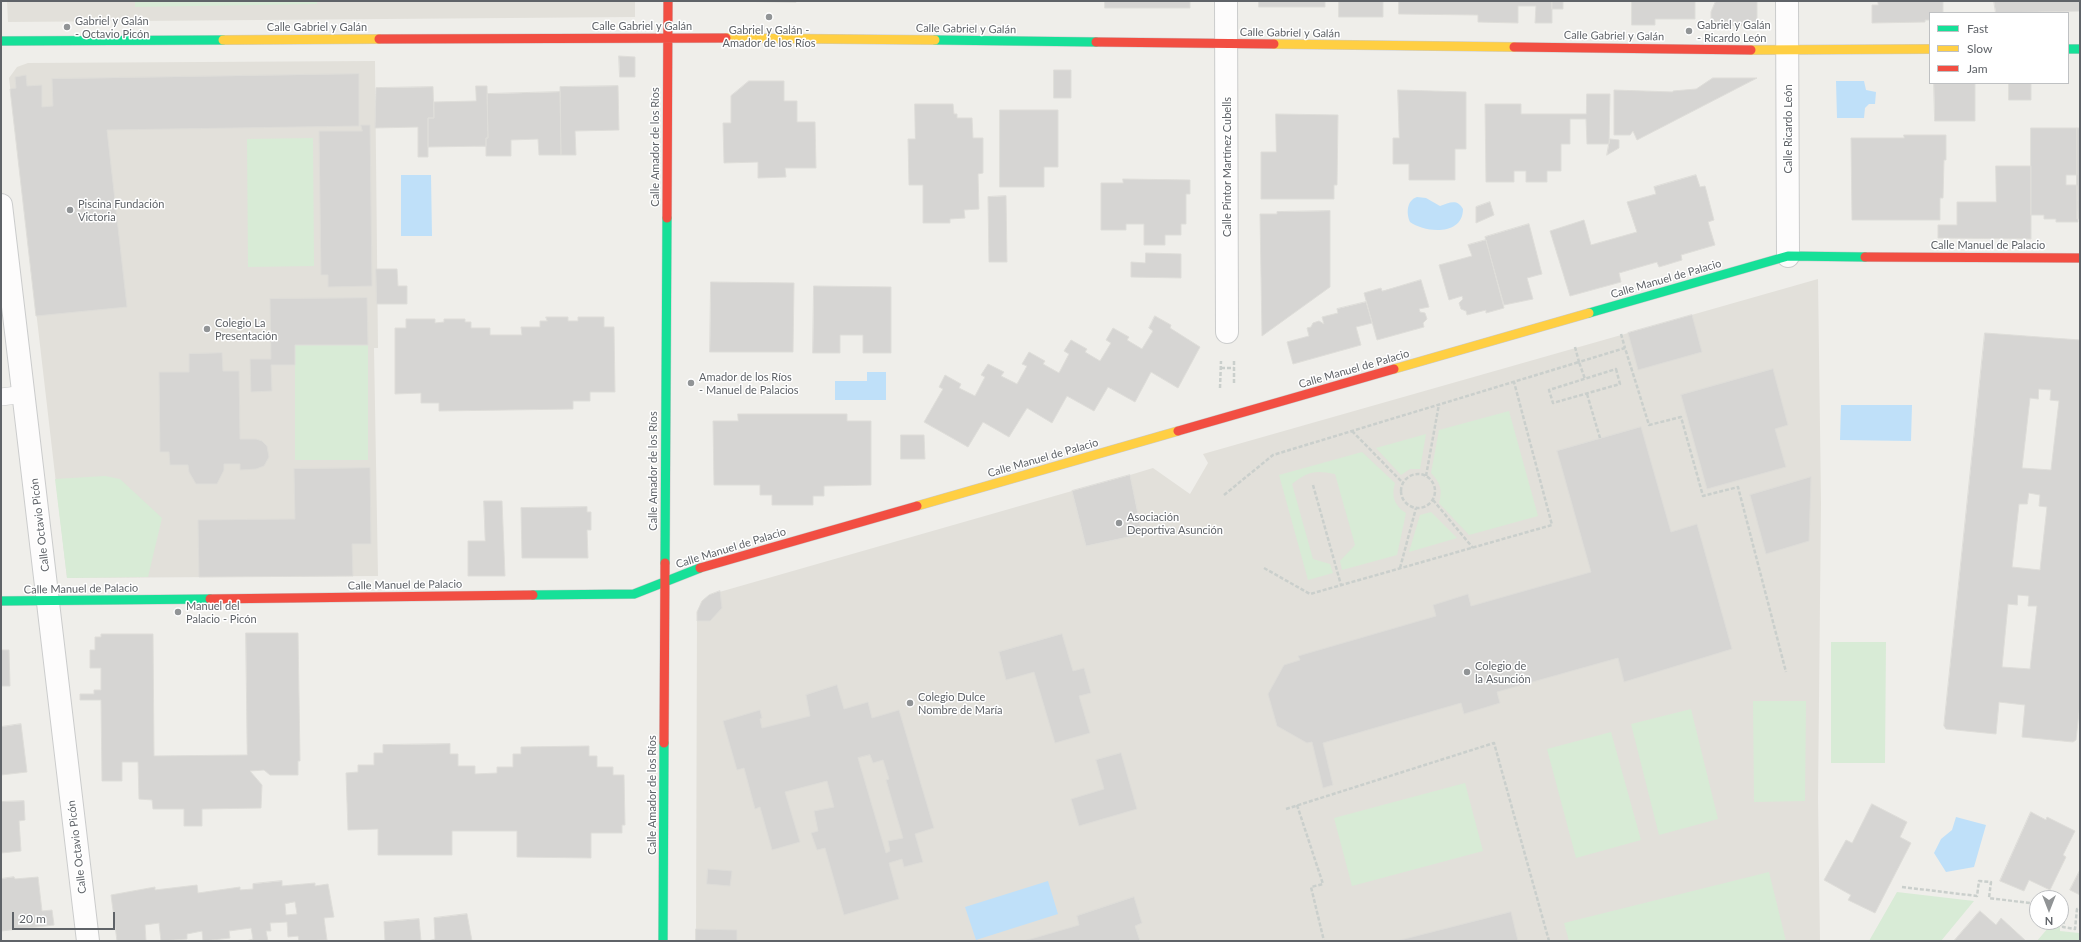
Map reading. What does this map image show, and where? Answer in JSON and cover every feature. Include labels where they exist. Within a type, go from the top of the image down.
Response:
[{"type":"street","name":"Calle Amador de los Ríos","points":[[663,941],[668,1]]},
{"type":"street","name":"Calle Pintor Martínez Cubells","points":[[1226,1],[1227,332]]},
{"type":"street","name":"Calle Ricardo León","points":[[1788,1],[1788,256]]},
{"type":"street","name":"Calle Gabriel y Galán","points":[[1,41],[668,37],[1788,50],[1929,49]]},
{"type":"street","points":[[2069,49],[2080,49]]},
{"type":"street","name":"Calle Octavio Picón","points":[[1,204],[88,941]]},
{"type":"street","name":"Calle Manuel de Palacio","points":[[1,601],[634,594],[701,568],[1788,256],[2080,258]]},
{"type":"lane","points":[[1,397],[24,394]]},
{"type":"path","points":[[1566,320],[1585,379]]},
{"type":"path","points":[[1621,335],[1649,425],[1681,417],[1703,496],[1738,486],[1786,672]]},
{"type":"path","points":[[1224,495],[1274,454],[1625,348]]},
{"type":"path","points":[[1220,391],[1221,363]]},
{"type":"path","points":[[1234,363],[1234,391]]},
{"type":"path","points":[[1221,368],[1234,368]]},
{"type":"path","points":[[1616,370],[1620,384],[1553,403],[1549,390],[1585,379],[1616,370]]},
{"type":"path","points":[[1264,568],[1310,594],[1552,525],[1514,382]]},
{"type":"path","points":[[1587,394],[1600,438]]},
{"type":"path","points":[[1426,476],[1439,404]]},
{"type":"path","points":[[1352,431],[1403,482]]},
{"type":"path","points":[[1418,473],[1426,476],[1433,482],[1435,491],[1432,500],[1425,506],[1416,508],[1409,505],[1403,498],[1401,490],[1403,482],[1409,476],[1418,473]]},
{"type":"path","points":[[1313,485],[1341,585]]},
{"type":"path","points":[[1432,500],[1473,548]]},
{"type":"path","points":[[1400,569],[1416,508]]},
{"type":"path","points":[[1286,809],[1494,744],[1549,941]]},
{"type":"path","points":[[1297,805],[1323,884],[1311,887],[1324,941]]},
{"type":"path","points":[[1902,887],[1977,896],[1979,880],[1991,882],[1989,898],[2029,903]]},
{"type":"path","points":[[2069,928],[2075,928],[2076,909],[2080,910]]},
{"type":"shaded area","points":[[7,1],[635,1],[635,17],[8,22]]},
{"type":"shaded area","name":"Colegio La Presentación","points":[[375,61],[378,348],[374,348],[378,576],[67,578],[9,78],[17,67],[28,63]]},
{"type":"shaded area","name":"Colegio de la Asunción","points":[[1818,279],[1821,503],[1818,798],[1820,941],[696,941],[697,612],[702,601],[709,595],[1072,491],[1086,546],[1142,534],[1130,475],[1153,468],[1190,494],[1208,463],[1203,454]]},
{"type":"green space","points":[[135,1],[317,1],[317,4],[135,7]]},
{"type":"green space","points":[[313,138],[314,266],[248,267],[247,139]]},
{"type":"green space","points":[[295,345],[368,345],[368,460],[295,460]]},
{"type":"green space","points":[[1509,411],[1538,516],[1469,535],[1439,503],[1441,494],[1440,486],[1431,473],[1439,430]]},
{"type":"green space","points":[[1426,434],[1420,469],[1410,469],[1401,475],[1376,448]]},
{"type":"green space","points":[[1362,452],[1395,483],[1393,492],[1394,500],[1396,504],[1406,513],[1397,555],[1342,570],[1340,561],[1355,545],[1335,474],[1317,472],[1307,474],[1292,484],[1313,559],[1330,564],[1333,573],[1308,580],[1279,475]]},
{"type":"green space","points":[[105,476],[120,479],[162,518],[148,577],[67,578],[55,479]]},
{"type":"green space","points":[[1431,512],[1457,538],[1409,552],[1420,515]]},
{"type":"green space","points":[[1831,642],[1886,642],[1885,763],[1831,763]]},
{"type":"green space","points":[[1753,701],[1806,701],[1805,801],[1754,802]]},
{"type":"green space","points":[[1691,709],[1718,819],[1659,835],[1631,724]]},
{"type":"green space","points":[[1611,732],[1641,840],[1576,858],[1547,749]]},
{"type":"green space","points":[[1465,783],[1483,851],[1352,886],[1334,818]]},
{"type":"green space","points":[[1769,872],[1786,941],[1569,941],[1564,923]]},
{"type":"green space","points":[[1897,892],[1974,901],[1941,941],[1869,941]]},
{"type":"green space","points":[[2080,924],[2080,941],[2037,941],[2046,930],[2060,930],[2079,933]]},
{"type":"water","points":[[1836,81],[1864,81],[1866,90],[1876,92],[1875,104],[1869,104],[1865,108],[1864,118],[1837,118]]},
{"type":"water","points":[[401,175],[431,175],[432,236],[401,236]]},
{"type":"water","points":[[1417,197],[1426,198],[1440,206],[1453,202],[1458,203],[1463,209],[1461,218],[1457,224],[1442,230],[1433,230],[1417,226],[1410,222],[1408,207],[1411,201]]},
{"type":"water","points":[[867,372],[886,372],[886,400],[835,400],[835,381],[867,381]]},
{"type":"water","points":[[1841,405],[1912,405],[1911,441],[1840,440]]},
{"type":"water","points":[[1956,817],[1986,825],[1974,867],[1946,872],[1934,853],[1941,839],[1952,830]]},
{"type":"water","points":[[1048,881],[1058,914],[976,940],[965,907]]},
{"type":"building","points":[[732,1],[796,1],[796,2]]},
{"type":"building","points":[[1105,1],[1190,1],[1190,8],[1105,8]]},
{"type":"building","points":[[1259,1],[1325,1],[1325,7],[1259,7]]},
{"type":"building","points":[[1339,1],[1383,1],[1383,17],[1339,17]]},
{"type":"building","points":[[1399,1],[1552,1],[1552,23],[1535,23],[1536,6],[1518,6],[1518,23],[1478,22],[1478,15],[1399,14]]},
{"type":"building","points":[[1552,1],[1563,1],[1563,9],[1552,9]]},
{"type":"building","points":[[1632,1],[1695,1],[1695,19],[1655,19],[1655,25],[1632,25]]},
{"type":"building","points":[[1716,1],[1757,1],[1757,26],[1711,25],[1711,12]]},
{"type":"building","points":[[1878,1],[1943,1],[1943,12],[1929,12],[1929,20],[1925,20],[1925,22],[1872,23],[1872,5],[1878,5]]},
{"type":"building","points":[[1994,1],[2080,1],[2080,11],[1996,12]]},
{"type":"building","points":[[619,56],[635,57],[635,77],[620,77]]},
{"type":"building","points":[[1054,70],[1071,70],[1071,98],[1054,98]]},
{"type":"building","points":[[359,74],[359,126],[107,130],[127,307],[36,316],[10,89],[16,88],[15,77],[26,75],[27,86],[42,85],[42,107],[53,106],[52,79]]},
{"type":"building","points":[[1713,78],[1757,78],[1637,140],[1633,131],[1630,135],[1614,135],[1614,90],[1673,92],[1696,89]]},
{"type":"building","points":[[749,81],[784,81],[784,101],[797,101],[797,122],[815,122],[816,168],[785,168],[786,177],[758,178],[758,162],[724,163],[723,123],[731,123],[731,96]]},
{"type":"building","points":[[1934,84],[1975,84],[1975,121],[1935,121]]},
{"type":"building","points":[[2009,84],[2031,84],[2031,100],[2009,100]]},
{"type":"building","points":[[476,86],[487,86],[488,138],[486,138],[486,146],[428,147],[428,118],[434,118],[434,102],[476,101]]},
{"type":"building","points":[[618,86],[619,130],[575,131],[576,155],[561,155],[560,87]]},
{"type":"building","points":[[433,87],[434,118],[428,118],[428,157],[418,157],[418,127],[375,128],[376,88]]},
{"type":"building","points":[[1398,90],[1466,92],[1466,149],[1455,149],[1455,180],[1409,180],[1409,164],[1393,164],[1393,138],[1399,138]]},
{"type":"building","points":[[560,92],[561,155],[539,155],[538,139],[511,140],[511,156],[486,156],[486,138],[488,138],[487,94]]},
{"type":"building","points":[[1587,94],[1610,94],[1609,144],[1587,144],[1586,119],[1570,119],[1570,144],[1561,144],[1561,171],[1547,171],[1547,182],[1526,182],[1526,171],[1514,171],[1514,182],[1486,182],[1485,104],[1521,104],[1521,114],[1586,114]]},
{"type":"building","points":[[915,104],[953,104],[954,114],[957,114],[957,118],[972,118],[973,138],[983,138],[983,173],[978,174],[979,209],[964,210],[965,218],[950,219],[950,223],[923,223],[923,185],[909,185],[908,139],[915,139]]},
{"type":"building","points":[[1000,110],[1058,110],[1058,167],[1044,167],[1044,187],[1000,187]]},
{"type":"building","points":[[1276,114],[1338,115],[1337,185],[1334,185],[1334,199],[1261,199],[1261,152],[1276,152]]},
{"type":"building","points":[[361,125],[370,125],[372,286],[328,287],[328,275],[321,275],[319,131],[362,131]]},
{"type":"building","points":[[2031,128],[2077,128],[2077,175],[2066,175],[2066,185],[2077,185],[2078,222],[2056,222],[2056,219],[2044,219],[2044,215],[2031,215]]},
{"type":"building","points":[[2077,128],[2080,128],[2080,219],[2077,219]]},
{"type":"building","points":[[1904,135],[1946,135],[1946,160],[1944,160],[1943,198],[1940,198],[1940,220],[1852,220],[1851,138],[1904,138]]},
{"type":"building","points":[[1610,139],[1619,140],[1619,148],[1607,155]]},
{"type":"building","points":[[1996,166],[2031,166],[2031,239],[1938,238],[1938,225],[1957,225],[1957,202],[1996,202]]},
{"type":"building","points":[[1696,175],[1700,187],[1705,186],[1714,220],[1708,222],[1715,245],[1681,255],[1682,260],[1659,267],[1657,262],[1619,273],[1621,282],[1570,296],[1550,231],[1584,220],[1591,245],[1637,232],[1627,202],[1656,194],[1654,187]]},
{"type":"building","points":[[1123,179],[1190,180],[1190,194],[1186,194],[1186,224],[1181,224],[1181,235],[1165,235],[1165,245],[1144,245],[1144,224],[1126,224],[1126,230],[1101,230],[1101,183],[1123,183]]},
{"type":"building","points":[[1006,196],[1007,262],[989,262],[988,197]]},
{"type":"building","points":[[1490,202],[1494,215],[1476,223],[1476,207]]},
{"type":"building","points":[[1330,211],[1330,287],[1262,336],[1260,214],[1277,214],[1277,212]]},
{"type":"building","points":[[1529,224],[1542,274],[1527,278],[1533,299],[1504,305],[1485,237]]},
{"type":"building","points":[[1486,240],[1504,308],[1486,313],[1486,310],[1467,315],[1466,311],[1461,309],[1459,303],[1463,299],[1462,296],[1449,300],[1439,265],[1472,256],[1468,245]]},
{"type":"building","points":[[1146,253],[1181,254],[1181,278],[1131,277],[1131,262],[1145,263]]},
{"type":"building","points":[[376,269],[397,269],[398,286],[407,286],[407,304],[377,304]]},
{"type":"building","points":[[1421,280],[1429,307],[1419,309],[1420,312],[1425,313],[1427,319],[1423,323],[1424,327],[1377,340],[1364,293],[1381,288],[1382,291]]},
{"type":"building","points":[[711,282],[794,283],[793,352],[710,352]]},
{"type":"building","points":[[814,286],[891,287],[891,353],[863,353],[863,335],[840,335],[840,353],[813,353]]},
{"type":"building","points":[[367,298],[368,345],[295,345],[295,365],[271,365],[272,391],[251,392],[250,359],[271,359],[270,299]]},
{"type":"building","points":[[1366,302],[1372,323],[1356,327],[1361,345],[1293,364],[1287,342],[1309,336],[1307,328],[1311,327],[1313,323],[1319,321],[1324,324],[1322,317],[1338,313],[1337,309]]},
{"type":"building","points":[[1692,315],[1702,352],[1638,370],[1628,333]]},
{"type":"building","points":[[1155,316],[1171,325],[1170,328],[1200,347],[1178,388],[1151,372],[1135,402],[1108,387],[1094,411],[1067,396],[1052,423],[1027,408],[1009,437],[983,422],[968,447],[924,422],[943,389],[939,387],[945,375],[961,384],[959,388],[975,396],[985,377],[981,375],[988,364],[1004,372],[1001,376],[1017,384],[1027,366],[1022,364],[1029,352],[1045,361],[1043,364],[1059,373],[1069,354],[1064,351],[1071,340],[1087,349],[1085,352],[1100,361],[1111,343],[1106,340],[1113,328],[1129,337],[1127,340],[1142,349],[1153,331],[1149,328]]},
{"type":"building","points":[[546,317],[568,317],[568,321],[578,321],[578,317],[604,317],[604,327],[614,327],[615,392],[590,392],[590,401],[573,401],[573,409],[439,411],[439,403],[421,403],[421,393],[395,394],[395,328],[406,328],[406,319],[435,319],[435,323],[444,322],[444,319],[465,319],[465,322],[471,322],[471,328],[490,328],[490,335],[522,335],[521,327],[540,327],[540,321],[547,321]]},
{"type":"building","points":[[1985,333],[2080,340],[2080,703],[2076,740],[2073,742],[2022,737],[2025,705],[1999,702],[1996,734],[1946,729],[1944,726]],"holes":[[[2039,389],[2051,390],[2050,400],[2059,401],[2051,470],[2022,468],[2030,398],[2038,399]],[[2029,493],[2040,495],[2039,506],[2047,507],[2040,570],[2012,567],[2019,504],[2027,504]],[[2018,595],[2029,596],[2028,606],[2037,606],[2030,669],[2002,667],[2008,604],[2017,605]]]},
{"type":"building","points":[[222,353],[223,371],[239,371],[240,439],[256,439],[262,441],[267,446],[269,457],[264,466],[256,469],[240,470],[240,464],[224,464],[224,470],[217,484],[196,484],[189,472],[188,465],[170,465],[169,452],[160,452],[159,372],[189,372],[189,354]]},
{"type":"building","points":[[1773,369],[1788,425],[1775,429],[1786,467],[1707,489],[1681,395]]},
{"type":"building","points":[[738,414],[847,414],[847,421],[871,421],[871,485],[824,486],[824,496],[813,496],[813,505],[772,505],[772,495],[760,495],[760,485],[714,485],[713,421],[738,421]]},
{"type":"building","points":[[1641,427],[1671,532],[1697,524],[1732,649],[1624,682],[1618,658],[1497,692],[1500,703],[1464,714],[1461,703],[1323,743],[1333,785],[1323,788],[1312,742],[1307,743],[1277,726],[1268,694],[1284,665],[1300,660],[1298,656],[1436,616],[1433,605],[1468,594],[1471,606],[1591,572],[1557,451]]},
{"type":"building","points":[[901,435],[924,435],[925,459],[901,459]]},
{"type":"building","points":[[370,468],[371,544],[352,544],[353,576],[199,577],[198,520],[295,519],[294,469]]},
{"type":"building","points":[[1130,475],[1142,534],[1086,546],[1072,491]]},
{"type":"building","points":[[1811,477],[1809,541],[1766,554],[1750,495]]},
{"type":"building","points":[[484,501],[502,501],[505,576],[468,576],[468,541],[485,541]]},
{"type":"building","points":[[587,507],[587,512],[591,512],[591,530],[587,530],[588,558],[522,558],[521,508]]},
{"type":"building","points":[[720,591],[722,608],[710,621],[697,621],[697,612],[702,601],[709,595]]},
{"type":"building","points":[[246,633],[298,633],[300,761],[298,761],[298,775],[270,775],[264,770],[250,771],[262,785],[261,808],[202,809],[202,826],[184,826],[184,809],[153,809],[152,800],[139,799],[138,762],[122,762],[122,781],[102,781],[101,700],[80,700],[80,694],[94,694],[94,690],[101,690],[101,668],[90,668],[90,650],[95,650],[95,637],[101,637],[101,634],[153,634],[154,756],[247,755]]},
{"type":"building","points":[[1062,634],[1073,671],[1084,668],[1091,693],[1079,696],[1090,733],[1055,743],[1034,672],[1006,680],[999,652]]},
{"type":"building","points":[[1,650],[9,650],[10,686],[1,686]]},
{"type":"building","points":[[837,685],[844,709],[868,702],[872,718],[899,710],[934,828],[915,834],[923,862],[904,867],[902,859],[889,863],[899,899],[844,915],[825,848],[817,850],[811,833],[818,831],[814,811],[834,807],[827,781],[785,792],[800,842],[772,850],[760,807],[755,809],[744,768],[737,770],[723,721],[760,710],[762,728],[810,716],[806,695]],"holes":[[[870,755],[873,763],[883,760],[889,779],[886,780],[903,838],[888,841],[890,851],[886,853],[858,758]]]},
{"type":"building","points":[[21,724],[27,772],[1,775],[1,727]]},
{"type":"building","points":[[450,744],[450,754],[458,754],[458,766],[475,766],[475,774],[497,773],[497,767],[513,767],[513,754],[521,754],[521,747],[589,746],[589,756],[597,756],[597,767],[613,767],[613,775],[624,775],[625,825],[622,825],[622,833],[591,833],[591,858],[517,857],[517,831],[452,831],[452,855],[378,855],[378,829],[348,830],[346,773],[358,772],[358,765],[374,765],[374,753],[383,753],[383,745]]},
{"type":"building","points":[[1121,753],[1137,809],[1079,826],[1071,799],[1104,789],[1096,760]]},
{"type":"building","points":[[24,801],[25,820],[19,821],[21,851],[1,853],[1,802]]},
{"type":"building","points":[[1872,804],[1907,822],[1900,837],[1911,843],[1875,913],[1848,900],[1851,895],[1824,880],[1846,840],[1852,843]]},
{"type":"building","points":[[2031,812],[2046,820],[2047,817],[2075,831],[2063,855],[2066,857],[2050,890],[2029,880],[2024,891],[2000,881]]},
{"type":"building","points":[[708,869],[732,871],[730,886],[707,884]]},
{"type":"building","points":[[2080,870],[2080,895],[2070,890]]},
{"type":"building","points":[[14,877],[15,879],[38,877],[42,911],[52,910],[54,925],[1,931],[1,879]]},
{"type":"building","points":[[282,881],[282,886],[315,883],[315,886],[328,884],[334,917],[324,918],[327,940],[299,941],[298,936],[288,937],[287,922],[270,923],[271,931],[266,931],[268,941],[246,941],[253,939],[251,928],[229,931],[230,938],[203,941],[202,931],[187,934],[187,939],[161,941],[159,923],[145,925],[146,941],[117,941],[111,895],[155,887],[155,890],[197,885],[198,893],[240,887],[240,890],[253,889],[253,884]],"holes":[[[295,902],[297,914],[286,915],[285,904]]]},
{"type":"building","points":[[1134,897],[1142,923],[1135,926],[1140,941],[1024,941],[1079,925],[1077,916]]},
{"type":"building","points":[[1980,911],[1996,925],[2001,918],[2026,941],[1954,941]]},
{"type":"building","points":[[1511,912],[1518,941],[1397,941]]},
{"type":"building","points":[[467,914],[472,941],[428,941],[435,939],[434,918]]},
{"type":"building","points":[[419,919],[421,941],[385,941],[384,922]]},
{"type":"building","points":[[696,929],[737,930],[737,941],[696,941]]},
{"type":"traffic: fast","points":[[1,41],[223,40]]},
{"type":"traffic: fast","points":[[935,40],[1096,42]]},
{"type":"traffic: fast","points":[[2069,49],[2080,49]]},
{"type":"traffic: fast","points":[[665,563],[667,218]]},
{"type":"traffic: fast","points":[[1589,313],[1788,256],[1865,257]]},
{"type":"traffic: fast","points":[[533,595],[634,594],[700,568]]},
{"type":"traffic: fast","points":[[1,601],[210,599]]},
{"type":"traffic: fast","points":[[663,941],[664,743]]},
{"type":"traffic: slow","points":[[726,38],[935,40]]},
{"type":"traffic: slow","points":[[223,40],[379,39]]},
{"type":"traffic: slow","points":[[1274,44],[1514,47]]},
{"type":"traffic: slow","points":[[1751,50],[1929,49]]},
{"type":"traffic: slow","points":[[1394,369],[1589,313]]},
{"type":"traffic: slow","points":[[917,506],[1178,431]]},
{"type":"traffic: jam","points":[[667,218],[668,1]]},
{"type":"traffic: jam","points":[[379,39],[726,38]]},
{"type":"traffic: jam","points":[[1096,42],[1274,44]]},
{"type":"traffic: jam","points":[[1514,47],[1751,50]]},
{"type":"traffic: jam","points":[[1865,257],[2080,258]]},
{"type":"traffic: jam","points":[[1178,431],[1394,369]]},
{"type":"traffic: jam","points":[[700,568],[917,506]]},
{"type":"traffic: jam","points":[[664,743],[665,563]]},
{"type":"traffic: jam","points":[[210,599],[533,595]]},
{"type":"place","name":"Gabriel y Galán - Amador de los Ríos","points":[[769,17]]},
{"type":"place","name":"Gabriel y Galán - Octavio Picón","points":[[67,27]]},
{"type":"place","name":"Gabriel y Galán - Ricardo León","points":[[1689,31]]},
{"type":"place","name":"Piscina Fundación Victoria","points":[[70,210]]},
{"type":"place","name":"Colegio La Presentación","points":[[207,329]]},
{"type":"place","name":"Amador de los Ríos - Manuel de Palacios","points":[[691,383]]},
{"type":"place","name":"Asociación Deportiva Asunción","points":[[1119,523]]},
{"type":"place","name":"Manuel del Palacio - Picón","points":[[178,612]]},
{"type":"place","name":"Colegio de la Asunción","points":[[1467,672]]},
{"type":"place","name":"Colegio Dulce Nombre de María","points":[[910,703]]}]
